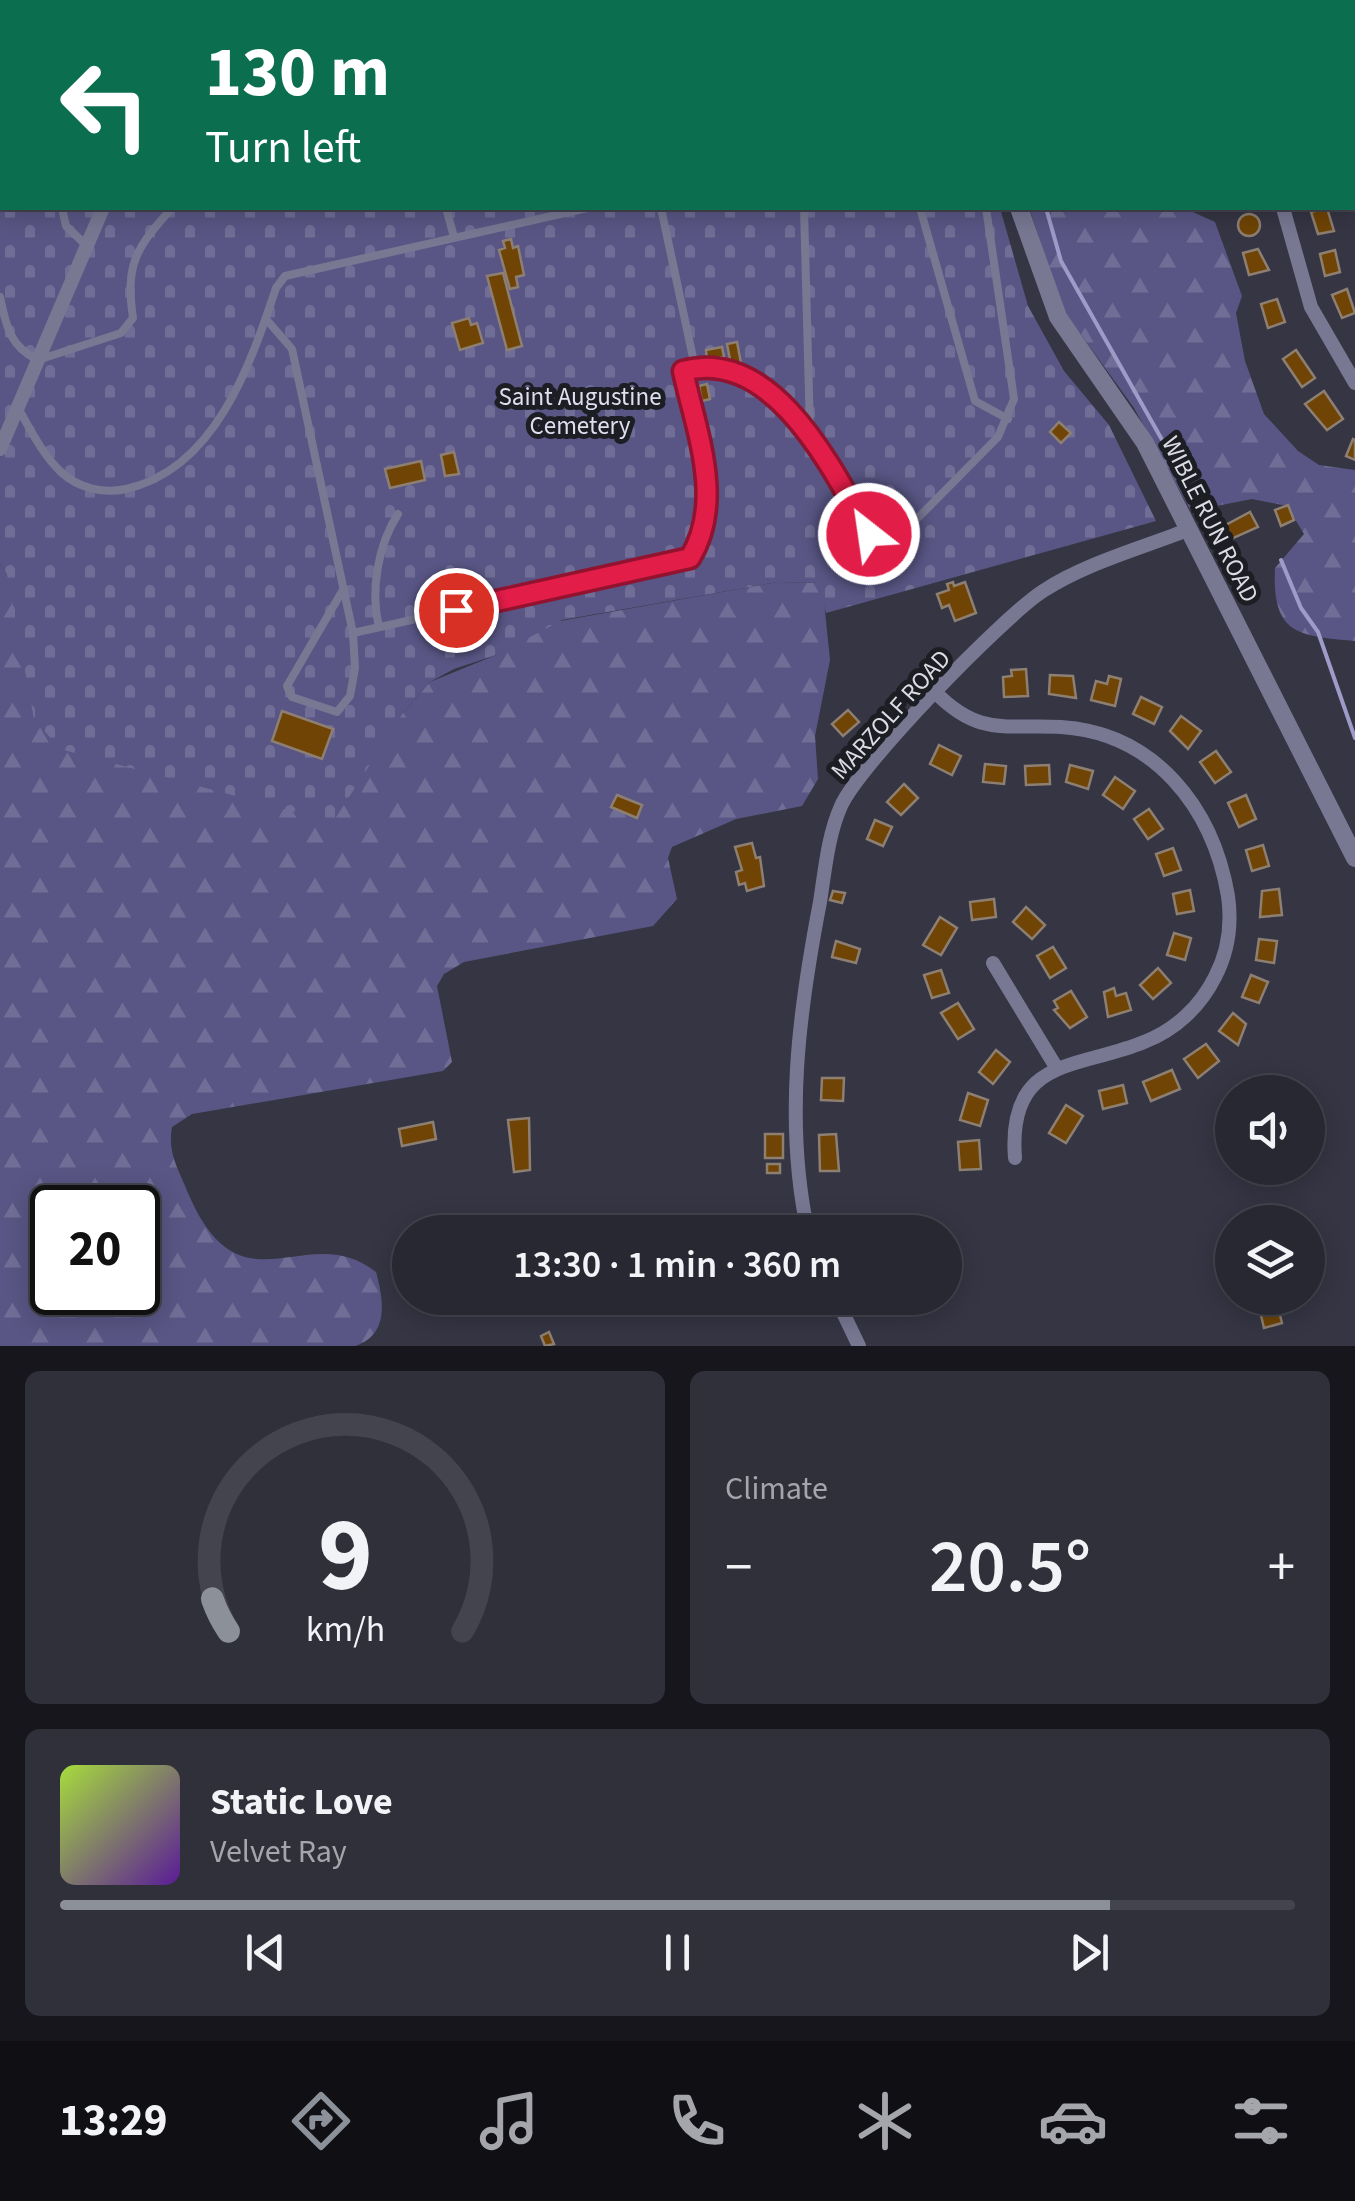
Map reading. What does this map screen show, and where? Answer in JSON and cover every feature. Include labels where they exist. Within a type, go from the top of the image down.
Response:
[{"type":"street","points":[[0,449],[103,210]]},
{"type":"street","name":"WIBLE RUN ROAD","points":[[1020,210],[1058,317],[1127,414],[1190,530],[1355,858]]},
{"type":"street","points":[[1284,210],[1310,307],[1355,383]]},
{"type":"street","name":"MARZOLF ROAD","points":[[806,1215],[800,1164],[797,1038],[832,838],[849,791],[936,694],[1044,590],[1190,530]]},
{"type":"street","points":[[936,694],[963,716],[986,726],[1065,728],[1129,744],[1149,755],[1182,788],[1213,845],[1228,896],[1229,932],[1222,963],[1206,992],[1182,1020],[1157,1037],[1056,1067],[1036,1084],[1022,1107],[1015,1133],[1015,1158]]},
{"type":"street","points":[[993,962],[1056,1067]]},
{"type":"street","points":[[844,1315],[859,1346]]},
{"type":"lane","points":[[62,210],[66,226],[87,246]]},
{"type":"lane","points":[[0,297],[11,340],[20,352],[38,360],[121,333],[131,324],[128,276],[134,256],[170,210]]},
{"type":"lane","points":[[447,210],[454,237]]},
{"type":"lane","points":[[18,408],[45,454],[64,475],[87,488],[116,491],[161,479],[212,427],[245,378],[276,288],[285,276],[578,210]]},
{"type":"lane","points":[[660,210],[696,368]]},
{"type":"lane","points":[[804,210],[810,431]]},
{"type":"lane","points":[[921,210],[975,401],[1008,419]]},
{"type":"lane","points":[[353,633],[690,558],[700,542],[708,502],[683,371],[696,368],[726,372],[752,382],[810,431],[869,534],[882,542],[898,538],[998,437],[1014,398],[986,210]]},
{"type":"lane","points":[[266,319],[292,349],[344,588],[353,633],[356,668],[342,710],[292,697],[287,686],[344,588]]},
{"type":"lane","points":[[378,628],[378,569],[388,529],[398,514]]},
{"type":"green space","name":"Saint Augustine Cemetery","points":[[0,210],[1001,210],[1028,306],[1064,371],[1109,425],[1156,521],[826,613],[818,583],[778,582],[562,620],[496,655],[430,682],[403,713],[333,822],[60,749],[34,719],[7,574],[0,564]]},
{"type":"green space","points":[[1030,210],[1188,210],[1215,222],[1242,296],[1236,313],[1245,361],[1264,414],[1298,451],[1319,465],[1355,470],[1355,641],[1303,633],[1284,619],[1275,590],[1275,568],[1304,534],[1287,506],[1252,499],[1191,511],[1134,408],[1064,311]]},
{"type":"green space","points":[[0,564],[7,574],[403,713],[430,682],[496,655],[549,623],[778,582],[819,583],[830,660],[815,736],[818,779],[802,806],[736,819],[672,847],[668,858],[677,899],[653,926],[464,962],[444,974],[437,986],[452,1062],[443,1071],[192,1114],[172,1127],[171,1145],[188,1193],[208,1230],[230,1250],[252,1258],[325,1254],[350,1258],[376,1272],[382,1305],[379,1325],[366,1341],[355,1346],[0,1346]]},
{"type":"building","points":[[1328,210],[1334,231],[1318,234],[1311,212]]},
{"type":"building","points":[[1249,214],[1257,217],[1257,233],[1249,236],[1241,233],[1238,225],[1241,217]]},
{"type":"building","points":[[511,239],[513,248],[518,246],[524,275],[516,277],[518,287],[510,289],[499,250],[505,248],[503,241]]},
{"type":"building","points":[[1258,249],[1269,270],[1249,275],[1243,253]]},
{"type":"building","points":[[1335,250],[1340,272],[1325,276],[1320,254]]},
{"type":"building","points":[[503,273],[522,346],[507,350],[487,276]]},
{"type":"building","points":[[1347,289],[1355,313],[1342,318],[1332,295]]},
{"type":"building","points":[[1277,299],[1285,322],[1268,328],[1261,304]]},
{"type":"building","points":[[469,318],[471,325],[477,323],[483,343],[460,350],[452,323]]},
{"type":"building","points":[[737,342],[741,363],[731,365],[727,344]]},
{"type":"building","points":[[722,347],[724,357],[707,360],[706,350]]},
{"type":"building","points":[[1296,350],[1315,378],[1302,387],[1283,359]]},
{"type":"building","points":[[707,384],[710,399],[702,401],[699,386]]},
{"type":"building","points":[[1324,391],[1343,419],[1327,430],[1305,404]]},
{"type":"building","points":[[1059,422],[1071,433],[1061,443],[1050,432]]},
{"type":"building","points":[[1355,440],[1355,460],[1346,456]]},
{"type":"building","points":[[454,452],[459,474],[445,476],[441,455]]},
{"type":"building","points":[[421,461],[425,480],[390,488],[385,469]]},
{"type":"building","points":[[1288,505],[1294,520],[1281,526],[1275,510]]},
{"type":"building","points":[[1250,512],[1258,527],[1229,540],[1222,527]]},
{"type":"building","points":[[953,582],[954,586],[965,582],[976,613],[955,621],[949,605],[942,608],[937,594],[949,590],[947,584]]},
{"type":"building","points":[[1026,669],[1028,696],[1004,697],[1003,677],[1012,676],[1011,670]]},
{"type":"building","points":[[1050,675],[1073,676],[1076,698],[1049,694]]},
{"type":"building","points":[[1109,676],[1121,679],[1115,706],[1091,700],[1096,681],[1107,684]]},
{"type":"building","points":[[1141,697],[1162,707],[1154,724],[1133,714]]},
{"type":"building","points":[[848,710],[859,722],[843,736],[832,724]]},
{"type":"building","points":[[282,711],[333,729],[322,759],[272,741]]},
{"type":"building","points":[[1181,716],[1201,731],[1188,749],[1170,731]]},
{"type":"building","points":[[939,745],[961,756],[952,775],[930,764]]},
{"type":"building","points":[[1216,751],[1231,772],[1215,783],[1200,762]]},
{"type":"building","points":[[985,764],[1006,766],[1004,784],[983,782]]},
{"type":"building","points":[[1049,765],[1050,784],[1026,785],[1025,766]]},
{"type":"building","points":[[1070,765],[1093,771],[1088,789],[1066,782]]},
{"type":"building","points":[[1115,777],[1135,791],[1123,809],[1103,795]]},
{"type":"building","points":[[904,784],[918,798],[901,815],[887,802]]},
{"type":"building","points":[[617,795],[642,805],[637,818],[611,807]]},
{"type":"building","points":[[1246,795],[1256,819],[1239,827],[1228,803]]},
{"type":"building","points":[[1149,809],[1163,829],[1148,839],[1134,819]]},
{"type":"building","points":[[875,820],[892,827],[883,846],[867,839]]},
{"type":"building","points":[[752,843],[756,858],[760,857],[764,886],[747,891],[745,883],[739,885],[736,872],[742,870],[735,847]]},
{"type":"building","points":[[1263,845],[1269,866],[1252,871],[1246,850]]},
{"type":"building","points":[[1173,848],[1181,870],[1164,876],[1156,854]]},
{"type":"building","points":[[1279,889],[1282,915],[1260,917],[1262,891]]},
{"type":"building","points":[[1190,890],[1194,911],[1177,914],[1173,894]]},
{"type":"building","points":[[833,891],[845,893],[842,903],[830,900]]},
{"type":"building","points":[[994,899],[996,917],[972,920],[970,902]]},
{"type":"building","points":[[1026,907],[1045,925],[1032,939],[1013,922]]},
{"type":"building","points":[[940,917],[957,928],[941,955],[923,945]]},
{"type":"building","points":[[1174,933],[1191,938],[1185,960],[1167,955]]},
{"type":"building","points":[[1259,939],[1277,941],[1274,963],[1256,960]]},
{"type":"building","points":[[836,941],[860,949],[856,963],[832,957]]},
{"type":"building","points":[[1053,947],[1066,968],[1050,978],[1037,956]]},
{"type":"building","points":[[1158,968],[1171,983],[1153,999],[1140,985]]},
{"type":"building","points":[[941,970],[949,993],[932,998],[924,975]]},
{"type":"building","points":[[1251,975],[1268,982],[1259,1003],[1242,997]]},
{"type":"building","points":[[1114,988],[1116,996],[1126,993],[1131,1010],[1108,1017],[1104,992]]},
{"type":"building","points":[[1071,991],[1087,1017],[1070,1028],[1054,1010],[1058,1008],[1054,1001]]},
{"type":"building","points":[[958,1003],[974,1029],[958,1039],[941,1013]]},
{"type":"building","points":[[1233,1013],[1246,1024],[1238,1045],[1219,1031]]},
{"type":"building","points":[[1206,1044],[1219,1061],[1198,1078],[1184,1059]]},
{"type":"building","points":[[996,1050],[1010,1062],[993,1084],[979,1072]]},
{"type":"building","points":[[1172,1070],[1180,1089],[1151,1101],[1143,1082]]},
{"type":"building","points":[[822,1078],[844,1078],[843,1101],[821,1100]]},
{"type":"building","points":[[1123,1085],[1127,1103],[1103,1109],[1099,1091]]},
{"type":"building","points":[[968,1093],[988,1100],[980,1126],[960,1120]]},
{"type":"building","points":[[1066,1105],[1083,1116],[1066,1143],[1049,1133]]},
{"type":"building","points":[[529,1118],[530,1170],[514,1172],[508,1120]]},
{"type":"building","points":[[433,1122],[436,1139],[402,1146],[399,1129]]},
{"type":"building","points":[[765,1134],[783,1134],[783,1158],[765,1158]]},
{"type":"building","points":[[836,1134],[839,1171],[820,1171],[819,1135]]},
{"type":"building","points":[[979,1140],[981,1169],[960,1170],[958,1142]]},
{"type":"building","points":[[767,1164],[780,1164],[780,1173],[767,1173]]},
{"type":"building","points":[[1261,1315],[1280,1315],[1282,1323],[1264,1328]]},
{"type":"building","points":[[549,1332],[554,1344],[545,1346],[541,1336]]},
{"type":"waterway","points":[[1047,210],[1061,261],[1178,468]]},
{"type":"waterway","points":[[1281,560],[1301,608],[1318,632],[1355,738]]},
{"type":"route","points":[[456,610],[690,558],[700,542],[708,502],[683,371],[696,368],[726,372],[752,382],[810,431],[869,534]]}]
